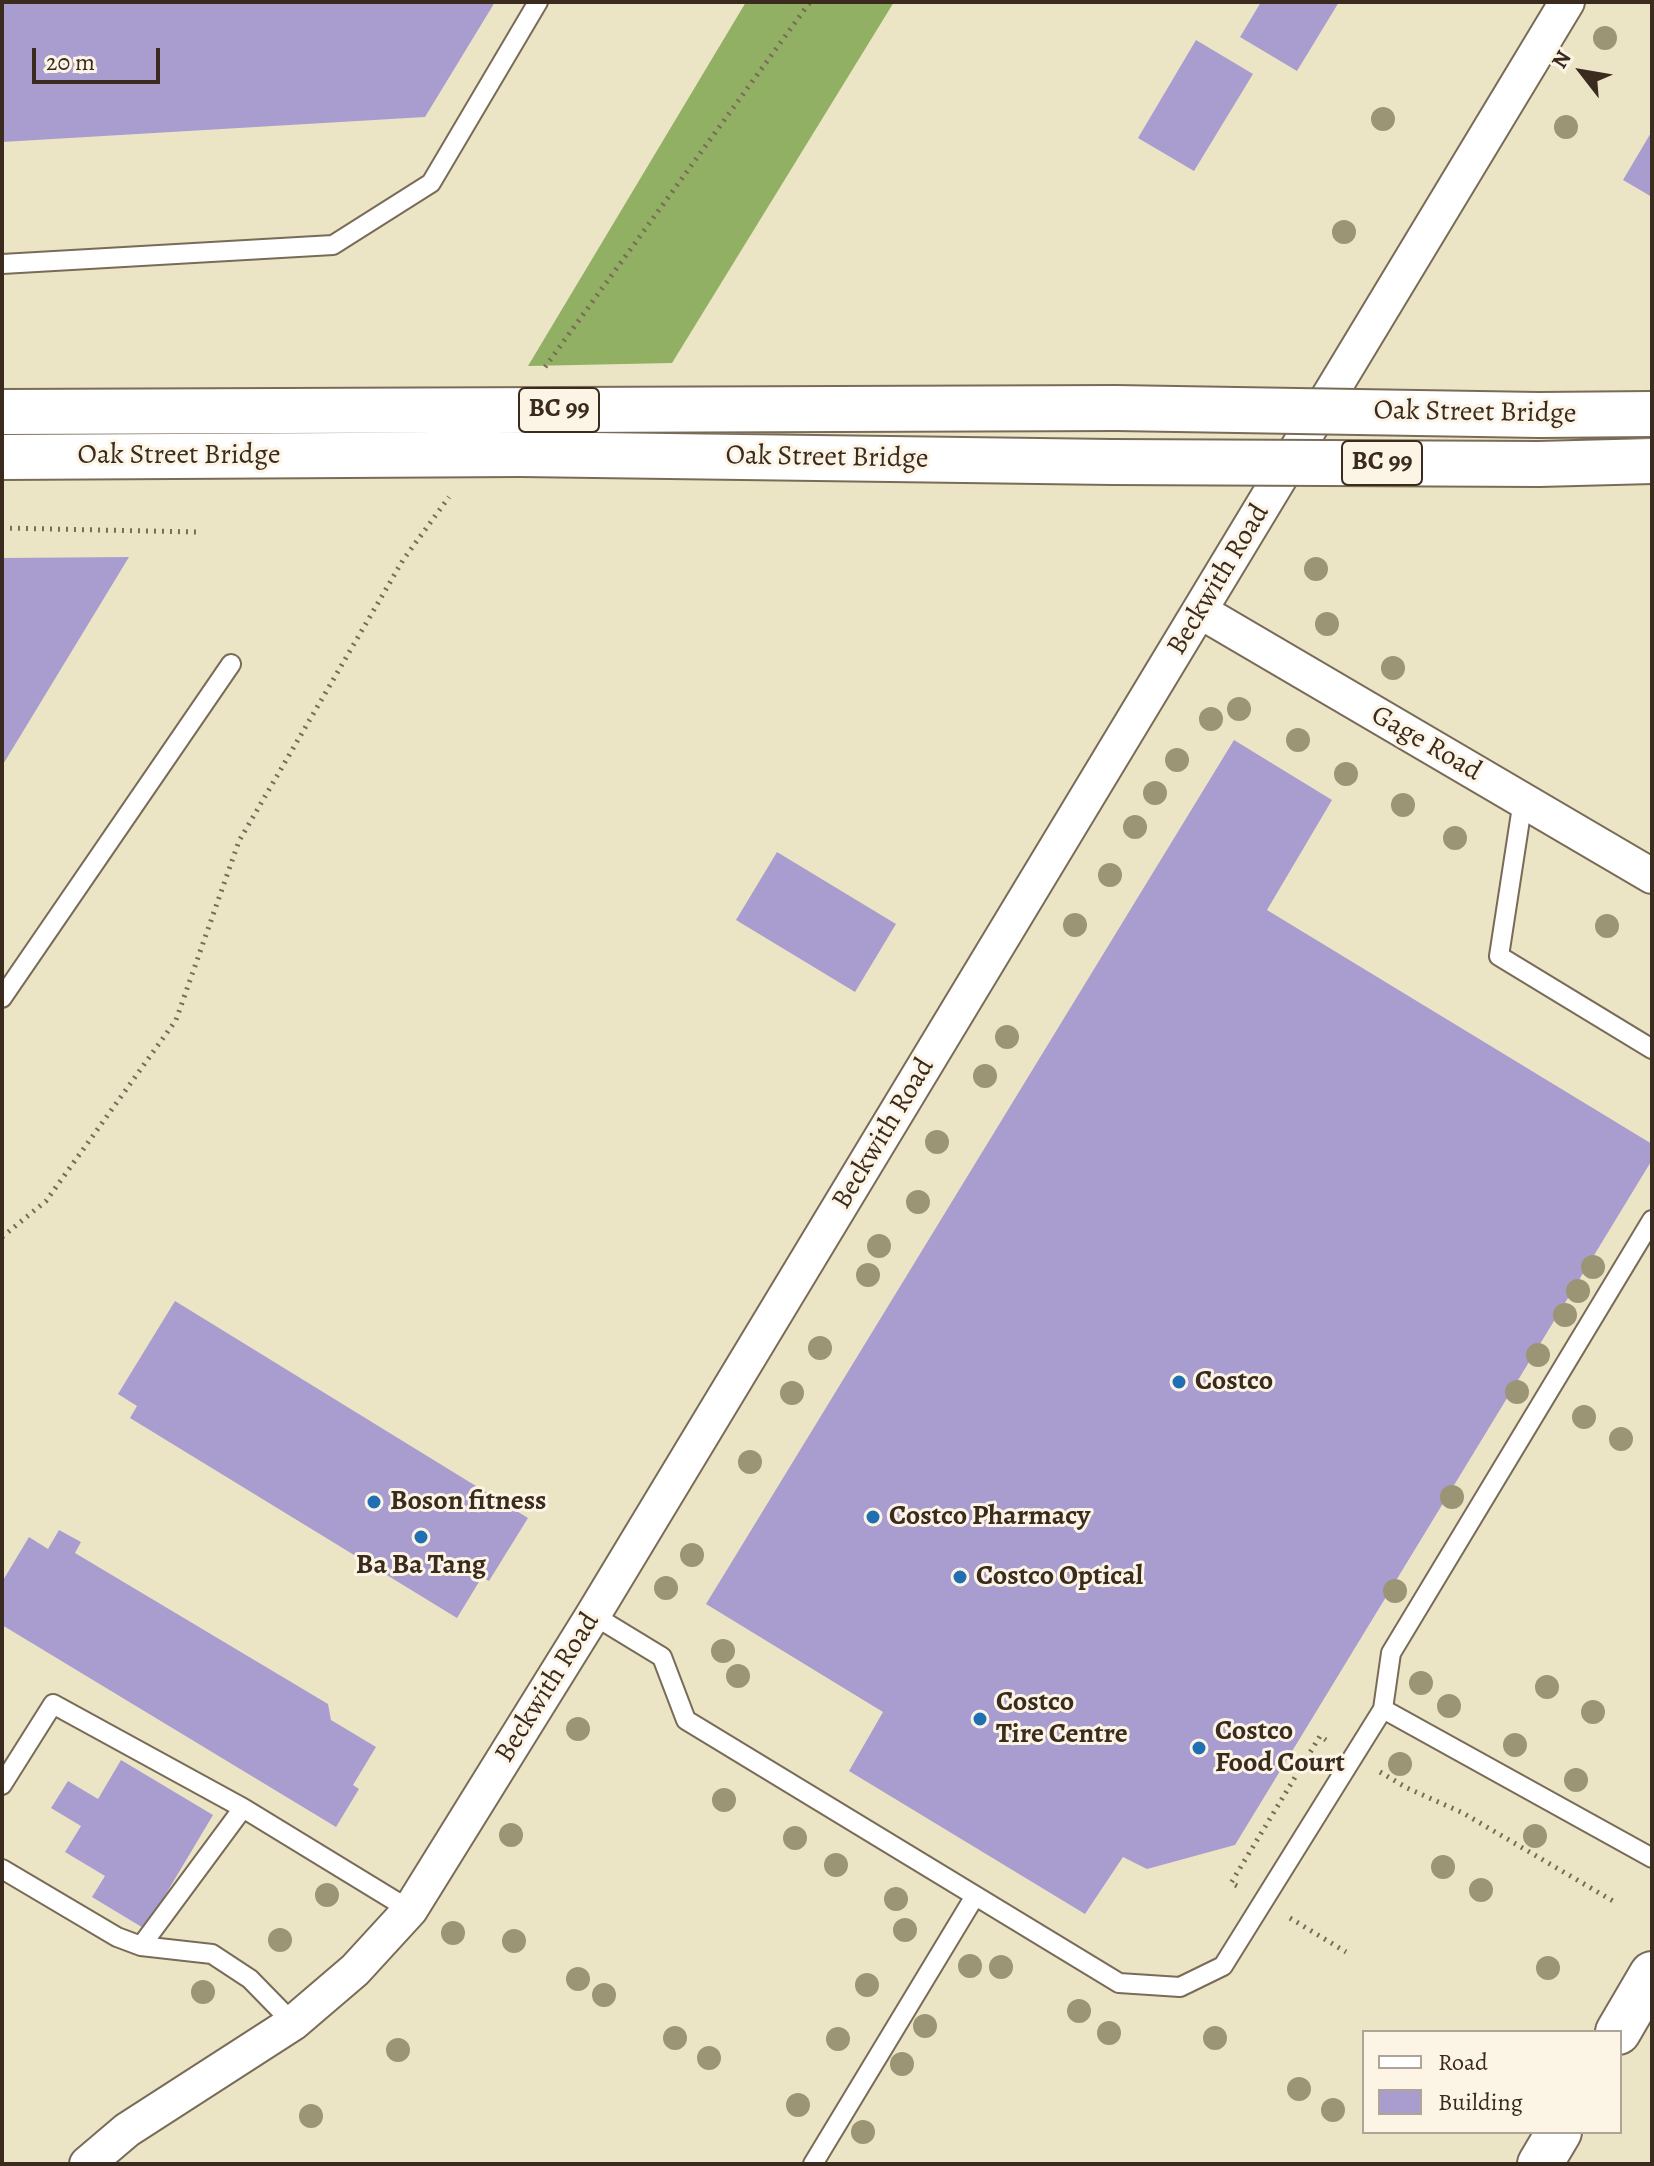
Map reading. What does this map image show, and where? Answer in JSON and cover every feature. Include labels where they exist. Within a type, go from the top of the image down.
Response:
[{"type":"main road","name":"Oak Street Bridge","points":[[2,412],[1116,408],[1652,414]]},
{"type":"main road","name":"Oak Street Bridge","points":[[2,457],[520,454],[1112,462],[1539,464],[1652,461]]},
{"type":"main road","points":[[1619,2030],[1652,1974]]},
{"type":"main road","points":[[1540,2164],[1558,2134]]},
{"type":"street","name":"Beckwith Road","points":[[87,2164],[127,2130],[293,2023],[355,1970],[410,1910],[593,1615],[1567,2]]},
{"type":"street","name":"Gage Road","points":[[1200,611],[1652,876]]},
{"type":"lane","points":[[2,264],[333,245],[431,183],[538,2]]},
{"type":"lane","points":[[2,998],[231,664]]},
{"type":"lane","points":[[1523,800],[1499,956],[1652,1049]]},
{"type":"lane","points":[[593,1615],[662,1657],[686,1720],[1119,1983],[1180,1987],[1223,1966],[1383,1709],[1391,1653],[1652,1220]]},
{"type":"lane","points":[[2,1785],[53,1704],[243,1808],[410,1910]]},
{"type":"lane","points":[[1383,1709],[1652,1858]]},
{"type":"lane","points":[[141,1946],[243,1808]]},
{"type":"lane","points":[[2,1869],[117,1937],[141,1946],[212,1954],[250,1979],[293,2023]]},
{"type":"lane","points":[[813,2164],[975,1896]]},
{"type":"path","points":[[543,370],[810,2]]},
{"type":"path","points":[[2,1237],[46,1201],[176,1020],[239,841],[403,560],[450,496]]},
{"type":"path","points":[[2,528],[197,532]]},
{"type":"path","points":[[1231,1883],[1320,1736],[1407,1788],[1463,1813],[1613,1901]]},
{"type":"green space","points":[[746,2],[894,2],[672,363],[528,366]]},
{"type":"building","points":[[2,2],[495,2],[425,117],[2,142]]},
{"type":"building","points":[[1261,2],[1339,2],[1297,71],[1240,37]]},
{"type":"building","points":[[1196,40],[1253,74],[1194,171],[1138,138]]},
{"type":"building","points":[[1652,131],[1652,197],[1623,180]]},
{"type":"building","points":[[129,557],[2,766],[2,558]]},
{"type":"building","name":"Costco","points":[[1234,740],[1332,800],[1267,910],[1652,1144],[1652,1160],[1235,1845],[1147,1869],[1123,1857],[1085,1914],[849,1771],[883,1712],[706,1604]]},
{"type":"building","points":[[777,852],[896,924],[855,992],[736,920]]},
{"type":"building","points":[[175,1301],[528,1518],[489,1581],[482,1577],[457,1618],[130,1418],[137,1406],[118,1394]]},
{"type":"building","points":[[59,1530],[81,1542],[75,1553],[328,1704],[331,1720],[376,1747],[353,1785],[359,1789],[336,1827],[2,1625],[2,1582],[29,1537],[48,1549]]},
{"type":"building","points":[[121,1760],[213,1815],[145,1929],[92,1897],[105,1876],[65,1852],[81,1826],[51,1808],[68,1781],[98,1799]]},
{"type":"place","name":"Costco","points":[[1179,1382]]},
{"type":"place","name":"Boson fitness","points":[[374,1502]]},
{"type":"place","name":"Costco Pharmacy","points":[[873,1517]]},
{"type":"place","name":"Ba Ba Tang","points":[[421,1537]]},
{"type":"place","name":"Costco Optical","points":[[960,1577]]},
{"type":"place","name":"Costco Tire Centre","points":[[980,1719]]},
{"type":"place","name":"Costco Food Court","points":[[1199,1748]]}]
